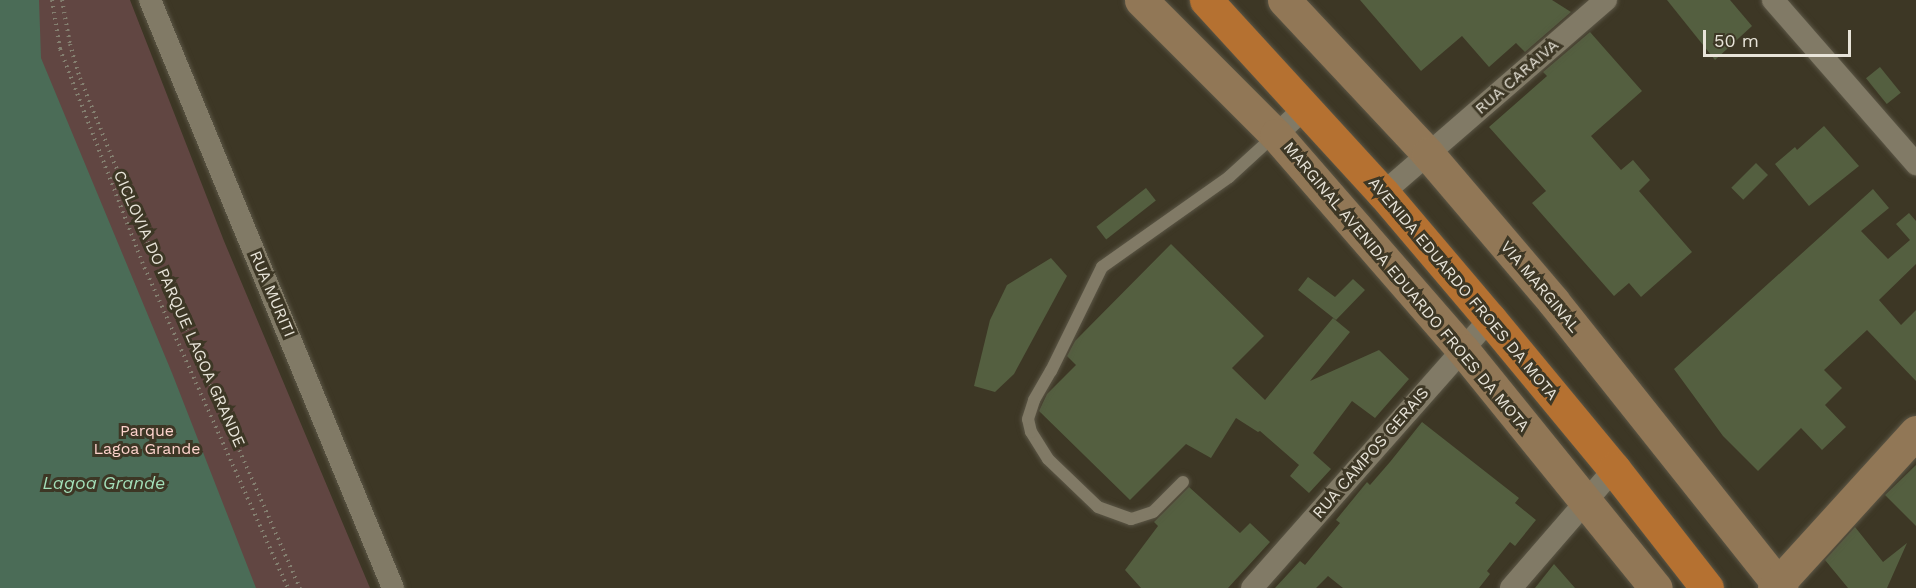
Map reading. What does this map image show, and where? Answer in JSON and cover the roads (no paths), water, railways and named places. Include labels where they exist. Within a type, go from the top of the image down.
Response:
[{"type":"highway","name":"AVENIDA EDUARDO FROES DA MOTA","points":[[1206,0],[1383,193],[1614,469],[1707,588]]},
{"type":"street","name":"RUA MURITI","points":[[150,0],[393,588]]},
{"type":"street","name":"MARGINAL AVENIDA EDUARDO FROES DA MOTA","points":[[1142,0],[1276,135],[1462,350],[1656,588]]},
{"type":"street","name":"VIA MARGINAL","points":[[1284,0],[1428,154],[1553,301],[1778,587]]},
{"type":"street","name":"RUA CARAIVA","points":[[1383,193],[1606,0]]},
{"type":"street","points":[[1773,0],[1916,164]]},
{"type":"street","points":[[1276,135],[1306,107]]},
{"type":"street","name":"RUA CAMPOS GERAIS","points":[[1252,588],[1490,319]]},
{"type":"street","points":[[1778,587],[1916,432]]},
{"type":"street","points":[[1511,588],[1614,469]]},
{"type":"lane","points":[[1183,482],[1153,512],[1131,519],[1098,507],[1048,459],[1031,432],[1028,419],[1034,400],[1051,371],[1102,267],[1229,177],[1276,135]]},
{"type":"water","name":"Lagoa Grande","points":[[0,0],[39,0],[41,58],[172,373],[256,588],[0,588]]},
{"type":"park label","name":"Parque Lagoa Grande","points":[[147,440]]}]
